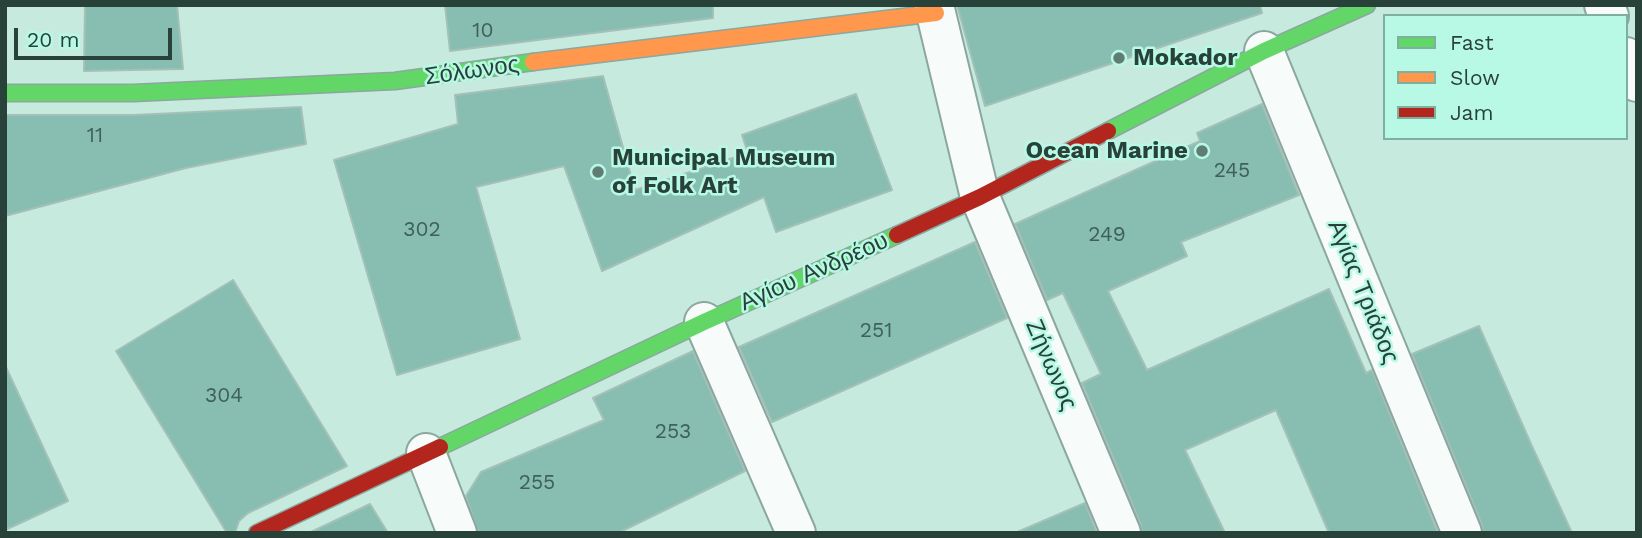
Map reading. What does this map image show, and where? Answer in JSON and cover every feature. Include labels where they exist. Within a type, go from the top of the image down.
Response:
[{"type":"street","name":"Αγίου Ανδρέου","points":[[257,533],[704,322],[980,197],[1264,51],[1367,5]]},
{"type":"street","name":"Σόλωνος","points":[[5,93],[133,93],[395,82],[935,9]]},
{"type":"street","name":"Ζήνωνος","points":[[935,9],[980,197],[1121,533]]},
{"type":"street","name":"Αγίας Τριάδος","points":[[1264,51],[1462,533]]},
{"type":"street","points":[[1628,62],[1637,82]]},
{"type":"street","points":[[704,322],[796,533]]},
{"type":"street","points":[[426,453],[457,533]]},
{"type":"building","points":[[85,5],[177,5],[183,69],[84,71]]},
{"type":"building","points":[[445,5],[713,5],[713,18],[450,51]]},
{"type":"building","points":[[957,5],[1260,5],[1262,13],[985,106]]},
{"type":"building","points":[[603,76],[635,190],[748,153],[742,135],[856,94],[892,190],[776,232],[764,197],[602,271],[564,166],[476,187],[520,339],[397,375],[334,160],[458,124],[455,95]]},
{"type":"building","points":[[1262,104],[1299,195],[1181,242],[1187,256],[1108,291],[1147,370],[1329,289],[1366,373],[1372,370],[1438,533],[1329,533],[1276,410],[1185,450],[1225,533],[1142,533],[1082,383],[1101,374],[1063,293],[1047,300],[1015,224],[1200,141],[1197,133]]},
{"type":"building","points":[[301,107],[306,144],[186,168],[5,216],[5,115],[134,115]]},
{"type":"building","points":[[975,242],[1007,318],[772,422],[739,347]]},
{"type":"building","points":[[233,280],[347,466],[248,513],[239,521],[235,533],[227,533],[116,351]]},
{"type":"building","points":[[1479,326],[1572,533],[1483,533],[1412,354]]},
{"type":"building","points":[[693,351],[745,471],[618,533],[478,533],[466,496],[481,472],[604,420],[593,398]]},
{"type":"building","points":[[5,365],[68,501],[5,530]]},
{"type":"building","points":[[1085,503],[1097,533],[1015,533]]},
{"type":"building","points":[[370,504],[388,533],[309,533]]},
{"type":"traffic: fast","points":[[1108,131],[1264,51],[1367,5]]},
{"type":"traffic: fast","points":[[5,93],[133,93],[395,81],[533,62]]},
{"type":"traffic: fast","points":[[440,447],[704,322],[897,235]]},
{"type":"traffic: slow","points":[[533,62],[936,13]]},
{"type":"traffic: jam","points":[[897,235],[980,197],[1108,131]]},
{"type":"traffic: jam","points":[[257,533],[440,447]]},
{"type":"place","name":"Mokador","points":[[1119,58]]},
{"type":"place","name":"Ocean Marine","points":[[1202,151]]},
{"type":"place","name":"Municipal Museum of Folk Art","points":[[598,172]]}]
